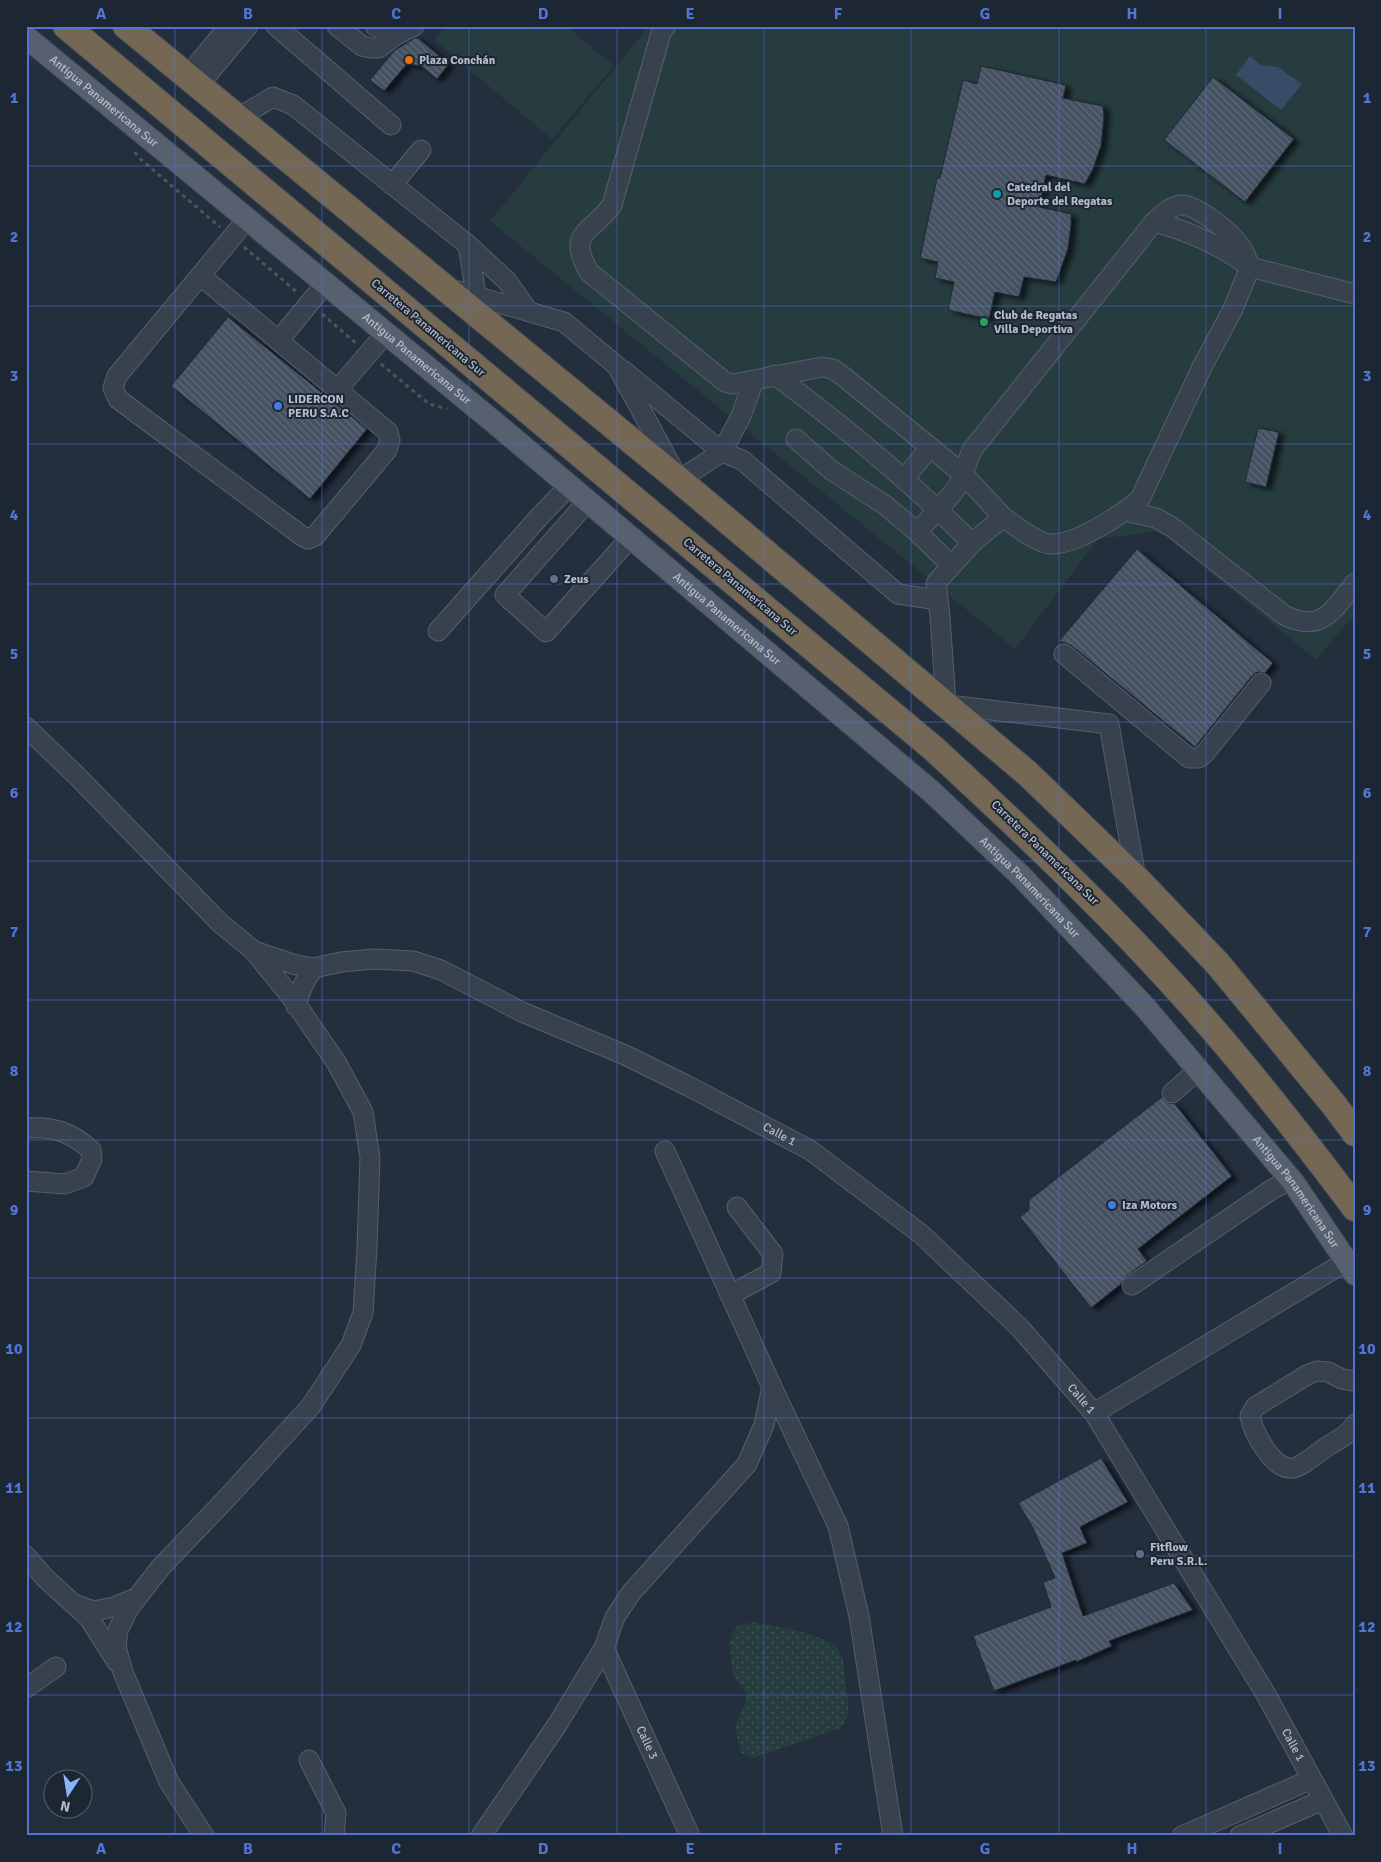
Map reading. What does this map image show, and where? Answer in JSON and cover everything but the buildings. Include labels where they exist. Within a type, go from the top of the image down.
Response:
[{"type":"highway","name":"Carretera Panamericana Sur","points":[[66,26],[953,767],[1103,910],[1196,1009],[1295,1128],[1355,1208]]},
{"type":"highway","points":[[127,27],[445,288],[478,306],[678,480],[1027,773],[1136,878],[1218,964],[1323,1091],[1355,1134]]},
{"type":"main road","name":"Antigua Panamericana Sur","points":[[26,37],[248,218],[570,486],[932,792],[1008,863],[1145,1007],[1291,1179],[1351,1267]]},
{"type":"street","points":[[192,82],[229,26]]},
{"type":"street","points":[[192,82],[248,26]]},
{"type":"street","points":[[276,26],[390,125]]},
{"type":"street","points":[[337,26],[362,46],[371,48],[379,48],[396,35],[414,26]]},
{"type":"street","points":[[375,26],[384,30],[391,26]]},
{"type":"street","points":[[666,26],[661,33],[612,205],[604,216],[592,225],[580,239],[580,255],[589,272],[725,382],[732,384],[822,367],[833,369],[963,474],[1003,517],[1034,538],[1049,544],[1067,541],[1099,527],[1140,499],[1202,367],[1233,309],[1250,267],[1240,245],[1196,208],[1182,205],[1170,208],[1154,222],[972,450],[963,474],[952,494],[917,532]]},
{"type":"street","points":[[238,118],[273,96],[293,105],[468,245],[507,281],[528,311]]},
{"type":"street","points":[[392,184],[421,150]]},
{"type":"street","points":[[201,276],[388,432],[390,440],[387,450],[315,536],[308,538],[302,536],[118,399],[113,388],[117,376],[248,218]]},
{"type":"street","points":[[1154,222],[1168,225],[1211,244],[1236,257],[1250,267],[1355,294]]},
{"type":"street","points":[[468,245],[478,306],[528,311],[564,322],[722,452],[742,460],[756,471],[898,594],[938,600]]},
{"type":"street","points":[[279,340],[326,283]]},
{"type":"street","points":[[338,389],[386,333]]},
{"type":"street","points":[[617,366],[678,480],[722,452],[741,416],[754,380]]},
{"type":"street","points":[[776,375],[834,418],[904,479],[972,543]]},
{"type":"street","points":[[796,439],[831,470],[885,504],[951,565]]},
{"type":"street","points":[[904,479],[930,447]]},
{"type":"street","points":[[438,631],[540,516],[570,486]]},
{"type":"street","points":[[588,501],[505,595],[546,632],[631,537]]},
{"type":"street","points":[[1125,511],[1156,518],[1172,527],[1284,615],[1296,620],[1308,623],[1328,615],[1355,583]]},
{"type":"street","points":[[1003,517],[972,543],[936,583],[947,704],[1109,724]]},
{"type":"street","points":[[1064,654],[1189,758],[1198,758],[1205,753],[1261,683]]},
{"type":"street","points":[[1109,724],[1126,706]]},
{"type":"street","points":[[1109,724],[1136,878]]},
{"type":"street","points":[[26,727],[78,777],[220,923],[254,951],[284,988],[336,1062],[363,1112],[370,1158],[363,1313],[351,1345],[311,1406],[226,1499],[160,1567],[136,1598],[118,1630],[116,1647],[123,1672],[169,1782],[204,1836]]},
{"type":"street","points":[[254,951],[296,966],[314,968]]},
{"type":"street","name":"Calle 1","points":[[314,968],[341,962],[374,959],[413,961],[441,970],[522,1012],[625,1055],[810,1150],[921,1234],[1020,1328],[1094,1413],[1264,1691],[1343,1836]]},
{"type":"street","points":[[296,1006],[306,978],[314,968]]},
{"type":"street","points":[[1172,1093],[1198,1070]]},
{"type":"street","points":[[26,1128],[44,1127],[65,1132],[91,1150],[92,1159],[84,1177],[65,1184],[26,1181]]},
{"type":"street","points":[[665,1151],[772,1387],[838,1526],[859,1616],[893,1836]]},
{"type":"street","points":[[1132,1285],[1271,1190],[1291,1179]]},
{"type":"street","points":[[730,1295],[771,1273],[773,1264],[773,1254],[737,1207]]},
{"type":"street","points":[[1094,1413],[1351,1267]]},
{"type":"street","points":[[1355,1381],[1342,1379],[1328,1372],[1317,1371],[1307,1375],[1255,1407],[1250,1416],[1251,1426],[1272,1459],[1280,1467],[1293,1468],[1345,1435],[1355,1424]]},
{"type":"street","points":[[481,1836],[557,1725],[604,1648],[615,1617],[631,1593],[747,1464],[764,1424],[772,1387]]},
{"type":"street","points":[[26,1556],[45,1578],[89,1618],[123,1672]]},
{"type":"street","points":[[74,1604],[94,1611],[114,1607],[136,1598]]},
{"type":"street","name":"Calle 3","points":[[604,1648],[690,1836]]},
{"type":"street","points":[[26,1688],[56,1667]]},
{"type":"street","points":[[309,1760],[336,1813],[334,1836]]},
{"type":"street","points":[[1182,1836],[1312,1779]]},
{"type":"street","points":[[1240,1836],[1323,1800]]},
{"type":"path","points":[[133,149],[138,157],[429,404],[448,409]]},
{"type":"green space","points":[[445,26],[566,26],[614,66],[552,139],[434,40]]},
{"type":"green space","name":"Club de Regatas Villa Deportiva","points":[[649,26],[1355,26],[1355,614],[1316,660],[1160,531],[1098,539],[1015,649],[490,221]]},
{"type":"green space","points":[[755,1622],[817,1637],[837,1648],[843,1661],[848,1709],[845,1722],[838,1729],[753,1758],[744,1755],[740,1751],[735,1726],[746,1702],[746,1694],[733,1674],[729,1642],[737,1626]]},
{"type":"water","points":[[1250,56],[1261,65],[1278,67],[1302,84],[1281,110],[1236,75]]},
{"type":"place","name":"Plaza Conchán","points":[[409,60]]},
{"type":"place","name":"Catedral del Deporte del Regatas","points":[[997,194]]},
{"type":"place","name":"Club de Regatas Villa Deportiva","points":[[984,322]]},
{"type":"place","name":"LIDERCON PERU S.A.C","points":[[278,406]]},
{"type":"place","name":"Zeus","points":[[554,579]]},
{"type":"place","name":"Iza Motors","points":[[1112,1205]]},
{"type":"place","name":"Fitflow Peru S.R.L.","points":[[1140,1554]]}]
